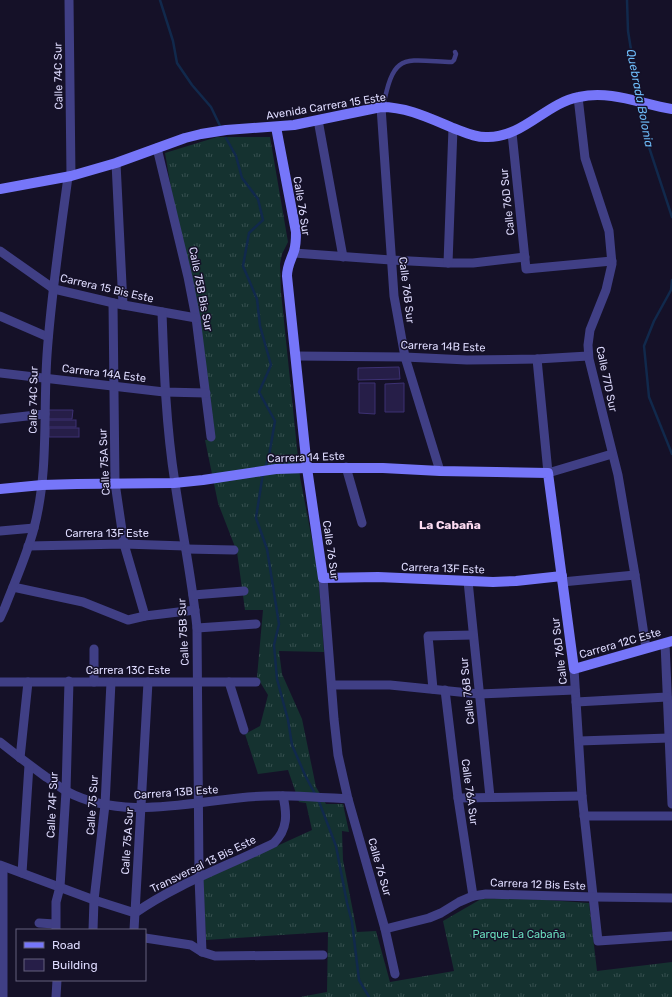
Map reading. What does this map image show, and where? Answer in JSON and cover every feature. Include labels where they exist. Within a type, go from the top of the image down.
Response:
[{"type":"street","name":"Calle 74C Sur","points":[[0,618],[34,528],[42,485],[45,378],[48,336],[69,177],[69,0]]},
{"type":"street","name":"Avenida Carrera 15 Este","points":[[0,189],[69,177],[116,163],[192,136],[213,131],[276,126],[318,120],[382,107],[399,108],[410,111],[453,128],[482,137],[500,137],[512,133],[557,106],[578,97],[601,95],[620,96],[672,109]]},
{"type":"street","name":"Calle 77D Sur","points":[[578,97],[586,158],[609,231],[612,261],[606,290],[590,330],[588,356],[618,475],[646,648]]},
{"type":"street","name":"Calle 76B Sur","points":[[382,107],[394,296],[405,357],[440,471]]},
{"type":"street","points":[[318,120],[343,257]]},
{"type":"street","name":"Calle 76 Sur","points":[[276,126],[294,218],[296,242],[294,253],[287,267],[287,276],[307,468],[323,578],[338,756],[348,799],[385,929],[395,974]]},
{"type":"street","points":[[448,263],[453,128]]},
{"type":"street","name":"Calle 76D Sur","points":[[512,133],[526,269],[612,261]]},
{"type":"street","name":"Calle 75B Bis Sur","points":[[157,148],[188,277],[196,318],[211,437]]},
{"type":"street","name":"Calle 75A Sur","points":[[116,163],[118,304],[113,386],[115,483],[124,544],[145,616]]},
{"type":"street","name":"Carrera 15 Bis Este","points":[[0,251],[54,289],[118,304],[196,318]]},
{"type":"street","points":[[294,253],[448,263],[473,263],[525,258]]},
{"type":"street","name":"Calle 75B Sur","points":[[162,312],[164,392],[174,483],[186,548],[197,628],[199,877],[202,952]]},
{"type":"street","points":[[0,316],[48,336]]},
{"type":"street","name":"Carrera 14B Este","points":[[296,356],[405,357],[467,360],[537,359],[588,356]]},
{"type":"street","name":"Calle 76D Sur","points":[[537,359],[548,472],[574,669],[582,796],[598,941],[672,936]]},
{"type":"street","name":"Carrera 14A Este","points":[[0,372],[164,392],[206,393]]},
{"type":"street","points":[[0,419],[45,414]]},
{"type":"street","name":"Carrera 14 Este","points":[[0,489],[42,485],[174,483],[248,473],[307,468],[346,467],[440,471],[548,472],[612,454]]},
{"type":"street","points":[[346,467],[362,523]]},
{"type":"street","points":[[0,530],[34,528]]},
{"type":"street","name":"Carrera 13F Este","points":[[28,546],[124,544],[234,550]]},
{"type":"street","points":[[562,579],[635,575]]},
{"type":"street","name":"Carrera 13F Este","points":[[323,578],[378,577],[468,581],[562,579]]},
{"type":"street","name":"Calle 76B Sur","points":[[468,581],[490,797]]},
{"type":"street","points":[[12,587],[83,602],[128,620],[145,616],[195,610]]},
{"type":"street","points":[[193,595],[244,591]]},
{"type":"street","points":[[197,628],[256,624]]},
{"type":"street","points":[[433,689],[428,636],[473,635]]},
{"type":"street","points":[[669,642],[667,697],[672,804]]},
{"type":"street","name":"Carrera 12C Este","points":[[574,669],[669,642]]},
{"type":"street","points":[[94,649],[94,682]]},
{"type":"street","name":"Carrera 13C Este","points":[[0,682],[256,682]]},
{"type":"street","points":[[20,758],[28,682]]},
{"type":"street","name":"Calle 74F Sur","points":[[56,927],[56,902],[60,886],[66,791],[69,682]]},
{"type":"street","name":"Calle 75 Sur","points":[[94,929],[94,900],[105,805],[110,682]]},
{"type":"street","name":"Calle 75A Sur","points":[[134,929],[148,682]]},
{"type":"street","points":[[229,682],[244,730]]},
{"type":"street","points":[[332,685],[390,685],[479,694],[576,690]]},
{"type":"street","name":"Calle 76A Sur","points":[[445,690],[458,798],[473,896]]},
{"type":"street","points":[[576,702],[667,697]]},
{"type":"street","points":[[579,741],[669,738]]},
{"type":"street","name":"Carrera 13B Este","points":[[0,742],[66,791],[105,805],[142,808],[198,804],[247,797],[283,796],[348,799]]},
{"type":"street","points":[[22,873],[29,765]]},
{"type":"street","name":"Transversal 13 Bis Este","points":[[135,913],[153,901],[199,877],[264,848],[274,842],[281,836],[285,826],[283,796]]},
{"type":"street","points":[[458,798],[582,796]]},
{"type":"street","points":[[584,816],[672,816]]},
{"type":"street","points":[[4,996],[2,866],[60,886],[94,900],[135,913]]},
{"type":"street","name":"Carrera 12 Bis Este","points":[[385,929],[430,918],[473,896],[501,894],[672,898]]},
{"type":"street","points":[[39,923],[56,927]]},
{"type":"street","points":[[146,938],[191,945],[202,952],[215,956],[323,955]]},
{"type":"street","points":[[56,997],[57,981]]},
{"type":"lane","points":[[382,107],[394,71],[399,65],[406,61],[414,60],[452,62],[456,54],[455,52]]},
{"type":"green space","name":"Parque La Cabaña","points":[[217,137],[270,137],[288,242],[282,254],[280,264],[281,292],[300,477],[318,571],[324,652],[279,651],[282,674],[302,719],[316,787],[326,804],[343,804],[349,832],[342,831],[343,860],[357,932],[376,931],[390,982],[454,971],[443,921],[481,899],[518,898],[589,903],[597,971],[672,962],[672,997],[300,997],[327,992],[328,932],[206,940],[203,880],[312,830],[306,803],[299,802],[288,770],[258,774],[245,734],[260,726],[268,695],[257,677],[263,610],[245,610],[237,552],[218,503],[205,440],[214,439],[165,153]]},
{"type":"building","points":[[399,367],[400,379],[358,380],[358,368]]},
{"type":"building","points":[[359,383],[375,383],[375,414],[359,413]]},
{"type":"building","points":[[404,383],[404,412],[385,412],[385,384]]},
{"type":"building","points":[[48,410],[73,410],[72,419],[48,419]]},
{"type":"building","points":[[48,420],[76,420],[76,427],[48,427]]},
{"type":"building","points":[[49,428],[79,428],[79,437],[49,437]]},
{"type":"waterway","points":[[160,0],[173,41],[177,63],[192,85],[211,107],[221,128]]},
{"type":"waterway","name":"Quebrada Bolonia","points":[[627,0],[628,31],[639,99]]},
{"type":"waterway","name":"Quebrada Bolonia","points":[[640,105],[646,138],[672,217]]},
{"type":"waterway","points":[[226,138],[236,156],[242,178],[258,199],[263,220],[249,233],[243,266],[257,299],[260,326],[271,365],[259,392],[275,421],[269,456],[265,468]]},
{"type":"waterway","name":"Quebrada Bolonia","points":[[672,280],[671,290],[654,321],[644,346],[649,397],[672,454]]},
{"type":"waterway","points":[[263,473],[256,518],[267,549],[279,624],[274,645],[277,679],[288,720],[292,745],[315,794]]},
{"type":"waterway","points":[[318,799],[336,846],[352,922],[359,980],[369,997]]},
{"type":"district","name":"La Cabaña","points":[[450,525]]}]
